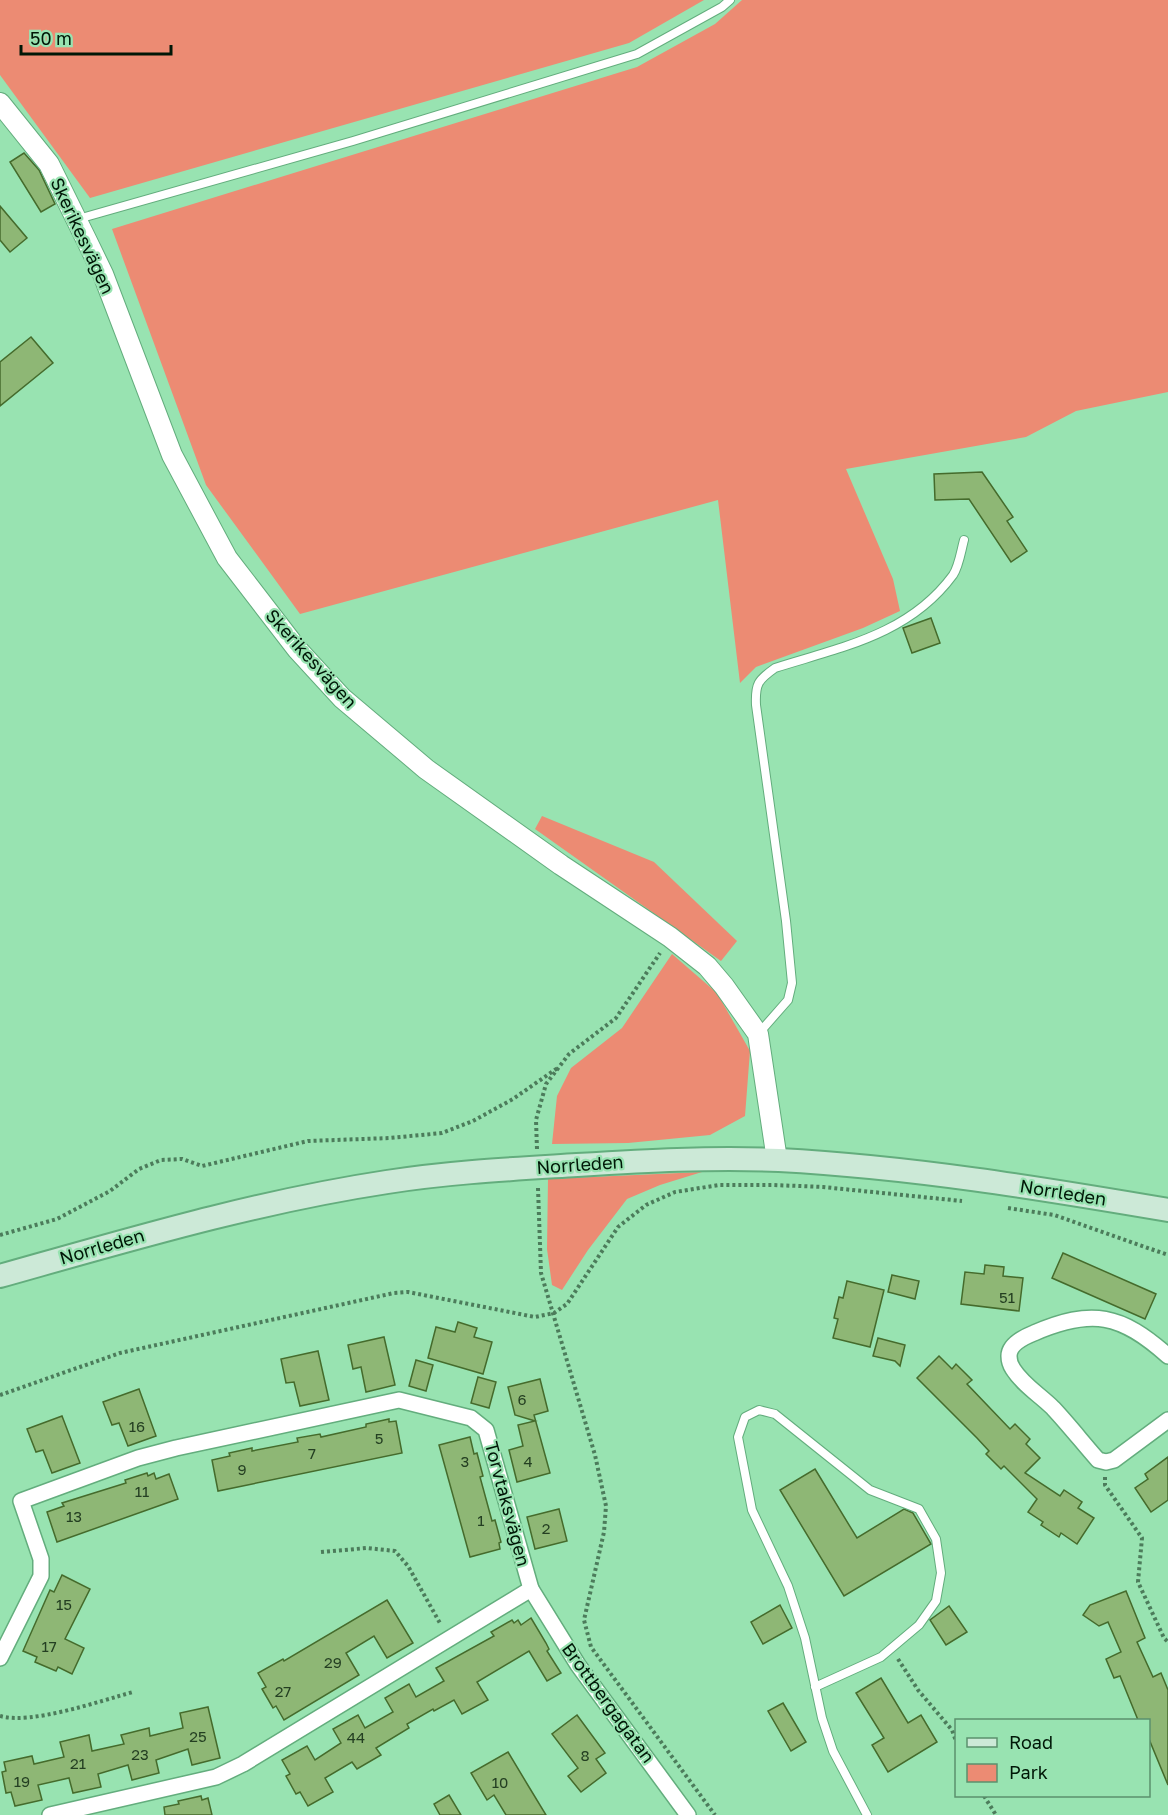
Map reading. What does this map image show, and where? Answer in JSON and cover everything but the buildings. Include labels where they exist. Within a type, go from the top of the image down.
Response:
[{"type":"main road","name":"Norrleden","points":[[0,1276],[190,1222],[306,1196],[386,1182],[444,1174],[670,1159],[777,1160],[956,1176],[1168,1210]]},
{"type":"street","name":"Skerikesvägen","points":[[0,103],[49,164],[77,219],[103,274],[172,455],[227,558],[297,649],[342,698],[426,769],[561,865],[670,937],[707,966],[758,1034],[777,1160]]},
{"type":"street","points":[[1168,1356],[1149,1339],[1121,1323],[1099,1318],[1078,1318],[1056,1324],[1014,1344],[1009,1355],[1012,1368],[1052,1407],[1098,1460],[1106,1462],[1114,1460],[1168,1420]]},
{"type":"street","name":"Torvtaksvägen","points":[[0,1658],[41,1576],[41,1558],[21,1501],[138,1458],[399,1400],[471,1418],[486,1430],[531,1589],[243,1764],[216,1777],[50,1815]]},
{"type":"street","name":"Brottbergagatan","points":[[531,1589],[578,1665],[688,1815]]},
{"type":"lane","points":[[77,219],[353,141],[637,54],[722,7],[730,0]]},
{"type":"lane","points":[[758,1034],[788,1000],[792,983],[788,932],[755,689],[762,678],[775,668],[873,637],[914,614],[954,574],[964,540]]},
{"type":"lane","points":[[815,1686],[881,1657],[919,1625],[936,1601],[941,1573],[936,1539],[919,1509],[870,1490],[775,1414],[759,1410],[745,1417],[738,1437],[752,1510],[788,1586],[805,1638],[815,1686],[822,1718],[833,1750],[867,1815]]},
{"type":"path","points":[[537,1150],[536,1120],[546,1084],[569,1054],[616,1018],[670,937]]},
{"type":"path","points":[[0,1235],[57,1219],[110,1191],[139,1169],[161,1160],[182,1159],[202,1166],[308,1141],[390,1138],[442,1133],[474,1121],[503,1105],[559,1067]]},
{"type":"path","points":[[538,1182],[541,1273],[595,1455],[606,1506],[604,1532],[584,1620],[587,1635],[591,1647],[715,1815]]},
{"type":"path","points":[[0,1395],[120,1353],[394,1293],[408,1292],[535,1317],[554,1313],[567,1304],[618,1227],[646,1205],[675,1192],[719,1185],[774,1185],[823,1187],[969,1202]]},
{"type":"path","points":[[1001,1206],[1054,1215],[1168,1255]]},
{"type":"path","points":[[1106,1462],[1105,1485],[1142,1538],[1138,1582],[1168,1642]]},
{"type":"path","points":[[321,1552],[367,1548],[395,1551],[408,1566],[449,1639]]},
{"type":"path","points":[[891,1649],[918,1690],[955,1737]]},
{"type":"path","points":[[0,1716],[9,1719],[32,1718],[133,1692]]},
{"type":"path","points":[[985,1797],[996,1815]]},
{"type":"green space","points":[[0,0],[704,0],[629,43],[90,198],[0,75]]},
{"type":"green space","points":[[742,0],[1168,0],[1168,392],[1076,411],[1026,437],[846,469],[893,579],[900,611],[863,628],[756,667],[740,683],[718,500],[300,614],[206,485],[112,229],[637,67],[715,24]]},
{"type":"green space","points":[[542,816],[654,862],[737,941],[721,961],[535,829]]},
{"type":"green space","points":[[672,954],[717,993],[750,1051],[745,1116],[710,1135],[628,1143],[552,1144],[557,1096],[571,1068],[622,1028]]},
{"type":"green space","points":[[702,1172],[660,1185],[627,1199],[588,1250],[562,1290],[552,1285],[547,1249],[548,1179]]}]
